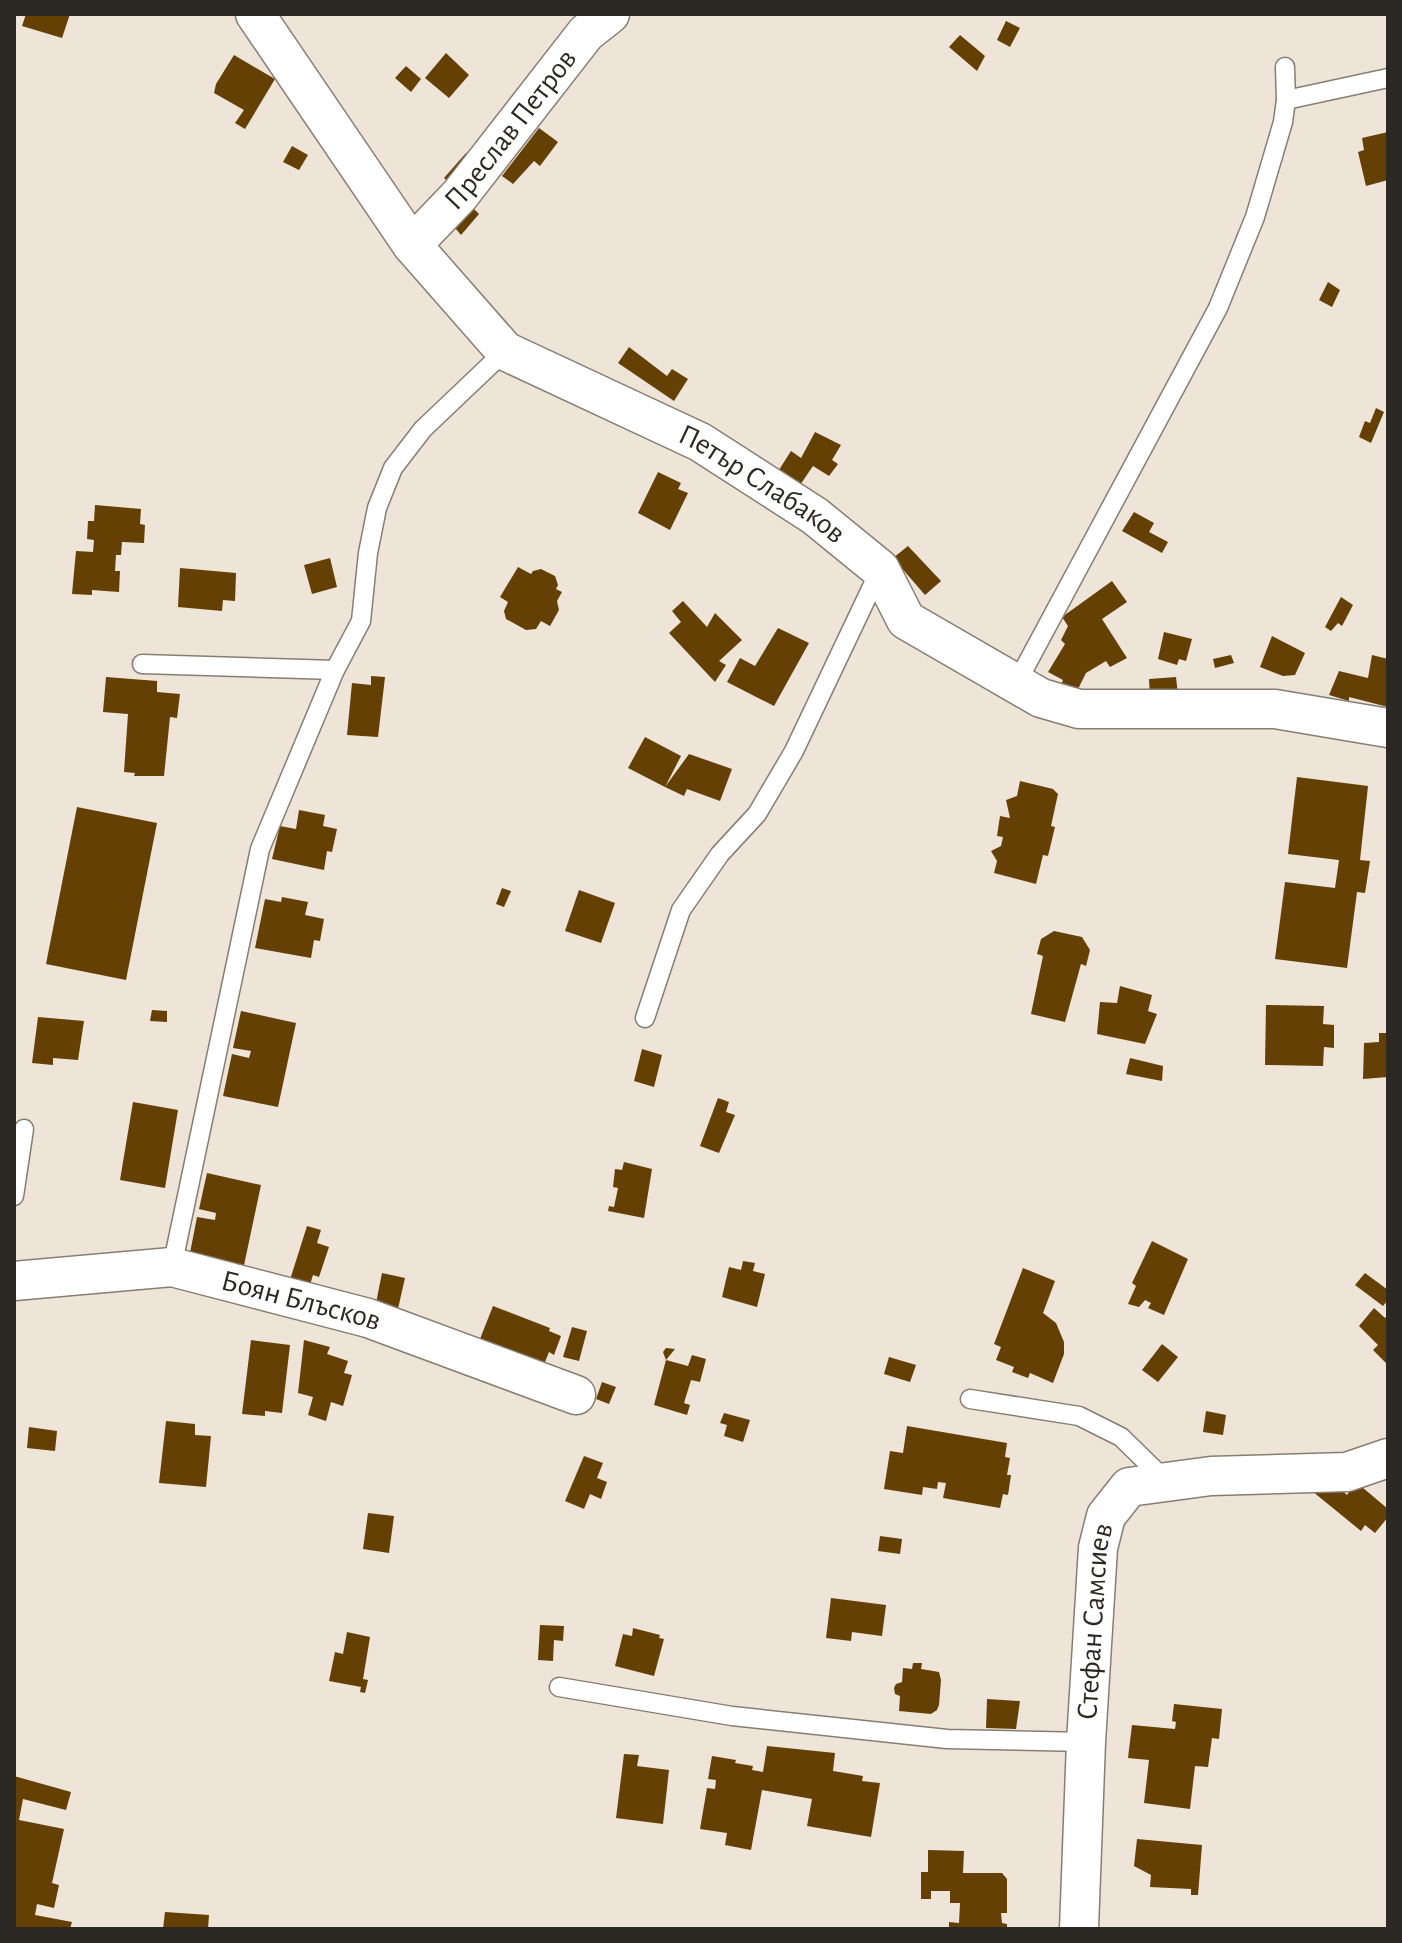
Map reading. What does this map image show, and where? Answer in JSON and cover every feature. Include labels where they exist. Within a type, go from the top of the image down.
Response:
[{"type":"street","name":"Петър Слабаков","points":[[255,14],[412,245],[505,351],[700,442],[815,516],[880,569],[906,620],[1041,698],[1079,709],[1275,709],[1388,728]]},
{"type":"street","name":"Преслав Петров","points":[[412,245],[459,196],[586,33],[610,14]]},
{"type":"street","name":"Боян Блъсков","points":[[14,1281],[172,1267],[368,1318],[576,1395]]},
{"type":"street","name":"Стефан Самсиев","points":[[1079,1929],[1098,1548],[1106,1516],[1129,1487],[1211,1476],[1347,1472],[1388,1458]]},
{"type":"lane","points":[[1016,684],[1218,308],[1255,217],[1283,122],[1285,67]]},
{"type":"lane","points":[[1286,100],[1388,78]]},
{"type":"lane","points":[[172,1267],[260,849],[335,670],[361,621],[368,553],[377,508],[393,468],[423,429],[505,351]]},
{"type":"lane","points":[[645,1018],[681,910],[720,854],[757,814],[794,751],[880,569]]},
{"type":"lane","points":[[142,664],[335,670]]},
{"type":"lane","points":[[14,1196],[24,1129]]},
{"type":"lane","points":[[970,1399],[1079,1416],[1121,1437],[1165,1480]]},
{"type":"lane","points":[[559,1687],[732,1716],[947,1739],[1086,1742]]},
{"type":"building","points":[[26,14],[70,14],[62,38],[22,26]]},
{"type":"building","points":[[1006,21],[1020,28],[1010,47],[997,40]]},
{"type":"building","points":[[960,35],[985,56],[977,71],[949,47]]},
{"type":"building","points":[[446,53],[469,75],[449,98],[425,78]]},
{"type":"building","points":[[234,55],[275,79],[245,129],[235,123],[244,110],[214,93],[216,84]]},
{"type":"building","points":[[406,66],[421,79],[411,92],[395,78]]},
{"type":"building","points":[[539,128],[558,142],[540,166],[534,161],[513,184],[502,176]]},
{"type":"building","points":[[1388,132],[1388,180],[1366,186],[1358,152],[1364,150],[1362,138]]},
{"type":"building","points":[[292,146],[308,155],[299,170],[283,162]]},
{"type":"building","points":[[466,153],[479,165],[457,189],[444,178]]},
{"type":"building","points":[[468,203],[479,214],[461,235],[451,223]]},
{"type":"building","points":[[1328,282],[1340,290],[1332,307],[1319,300]]},
{"type":"building","points":[[629,347],[667,376],[672,369],[688,379],[674,401],[618,363]]},
{"type":"building","points":[[1376,408],[1384,412],[1371,443],[1359,437],[1365,421],[1370,423]]},
{"type":"building","points":[[815,432],[841,445],[832,460],[838,464],[829,476],[813,466],[798,488],[777,473],[791,451],[801,458]]},
{"type":"building","points":[[658,472],[681,483],[678,489],[688,493],[670,530],[638,513]]},
{"type":"building","points":[[95,505],[141,509],[140,524],[145,525],[144,543],[122,542],[121,555],[116,555],[115,571],[120,571],[119,592],[92,590],[92,595],[72,594],[76,551],[93,552],[94,540],[87,539],[88,521],[94,521]]},
{"type":"building","points":[[1134,512],[1154,523],[1149,532],[1168,542],[1162,553],[1122,531]]},
{"type":"building","points":[[908,546],[941,581],[925,595],[893,558]]},
{"type":"building","points":[[330,558],[337,587],[312,594],[304,565]]},
{"type":"building","points":[[518,567],[531,574],[541,569],[555,576],[556,589],[562,592],[557,601],[559,610],[550,626],[541,621],[536,629],[526,630],[506,619],[504,611],[508,602],[500,597]]},
{"type":"building","points":[[180,568],[236,573],[235,601],[223,600],[222,611],[178,607]]},
{"type":"building","points":[[1112,581],[1127,602],[1102,619],[1127,658],[1110,667],[1106,661],[1086,673],[1076,693],[1061,685],[1063,680],[1048,672],[1065,644],[1061,640],[1068,626],[1062,617]]},
{"type":"building","points":[[1341,597],[1353,605],[1342,626],[1338,623],[1331,631],[1325,627]]},
{"type":"building","points":[[683,601],[707,627],[715,613],[742,640],[719,661],[726,665],[715,682],[669,633],[681,622],[672,611]]},
{"type":"building","points":[[778,628],[809,643],[774,706],[727,682],[740,658],[755,666]]},
{"type":"building","points":[[1164,632],[1192,639],[1186,661],[1179,659],[1177,665],[1158,659]]},
{"type":"building","points":[[1272,636],[1305,653],[1295,675],[1283,676],[1260,667]]},
{"type":"building","points":[[1231,655],[1234,663],[1215,668],[1213,659]]},
{"type":"building","points":[[1372,655],[1388,659],[1388,707],[1329,695],[1339,671],[1368,678]]},
{"type":"building","points":[[371,676],[385,677],[378,737],[347,735],[352,683],[371,685]]},
{"type":"building","points":[[106,677],[157,681],[157,692],[180,694],[177,718],[170,717],[164,776],[134,776],[135,773],[124,772],[128,714],[103,712]]},
{"type":"building","points":[[1176,677],[1178,695],[1150,699],[1149,679]]},
{"type":"building","points":[[645,737],[681,756],[665,787],[628,768]]},
{"type":"building","points":[[689,754],[732,769],[720,801],[687,789],[684,796],[665,787]]},
{"type":"building","points":[[1297,777],[1368,786],[1360,860],[1370,861],[1365,893],[1357,892],[1347,968],[1275,959],[1285,882],[1335,888],[1339,860],[1288,854]]},
{"type":"building","points":[[1020,781],[1053,789],[1058,794],[1048,856],[1043,855],[1036,884],[994,873],[997,861],[991,851],[1001,846],[1003,837],[997,836],[1000,816],[1010,818],[1006,800],[1017,796]]},
{"type":"building","points":[[77,807],[157,823],[126,980],[46,964]]},
{"type":"building","points":[[299,810],[325,815],[323,826],[337,829],[332,852],[327,851],[324,870],[272,859],[280,826],[296,829]]},
{"type":"building","points":[[502,888],[511,891],[504,907],[496,904]]},
{"type":"building","points":[[579,890],[615,903],[601,943],[565,931]]},
{"type":"building","points":[[282,897],[308,902],[305,915],[324,919],[320,941],[314,940],[311,958],[255,948],[265,899],[281,902]]},
{"type":"building","points":[[1054,931],[1082,937],[1090,950],[1086,966],[1081,964],[1065,1022],[1031,1014],[1043,956],[1037,954],[1041,939]]},
{"type":"building","points":[[1120,986],[1152,995],[1148,1011],[1157,1014],[1145,1044],[1097,1034],[1100,1002],[1117,1003]]},
{"type":"building","points":[[1266,1005],[1324,1006],[1323,1024],[1334,1025],[1334,1048],[1324,1047],[1323,1066],[1265,1065]]},
{"type":"building","points":[[152,1010],[167,1011],[167,1022],[150,1021]]},
{"type":"building","points":[[241,1011],[296,1023],[278,1107],[223,1096],[232,1054],[249,1058],[251,1051],[233,1048]]},
{"type":"building","points":[[38,1017],[84,1021],[78,1060],[53,1058],[53,1065],[32,1063]]},
{"type":"building","points":[[1379,1033],[1388,1033],[1388,1077],[1363,1079],[1364,1043],[1379,1042]]},
{"type":"building","points":[[642,1049],[662,1055],[654,1087],[634,1081]]},
{"type":"building","points":[[1130,1058],[1163,1066],[1162,1081],[1126,1074]]},
{"type":"building","points":[[718,1098],[729,1102],[726,1112],[735,1115],[719,1153],[700,1146]]},
{"type":"building","points":[[133,1102],[178,1110],[165,1188],[120,1180]]},
{"type":"building","points":[[624,1162],[652,1169],[644,1218],[608,1211],[609,1206],[614,1207],[618,1188],[613,1187],[615,1169],[622,1170]]},
{"type":"building","points":[[207,1173],[261,1185],[243,1270],[189,1258],[197,1217],[215,1220],[216,1213],[199,1209]]},
{"type":"building","points":[[307,1226],[321,1230],[317,1243],[329,1247],[319,1277],[313,1275],[309,1288],[289,1283]]},
{"type":"building","points":[[1152,1241],[1188,1259],[1164,1315],[1148,1308],[1151,1303],[1145,1300],[1139,1307],[1128,1304],[1136,1286],[1132,1283]]},
{"type":"building","points":[[743,1261],[755,1263],[753,1271],[765,1274],[757,1307],[722,1297],[729,1267],[741,1270]]},
{"type":"building","points":[[1023,1268],[1055,1281],[1043,1313],[1056,1323],[1064,1342],[1064,1354],[1053,1383],[1030,1373],[1028,1378],[1012,1372],[1014,1367],[996,1360],[1001,1347],[994,1344]]},
{"type":"building","points":[[382,1273],[405,1278],[397,1313],[375,1308]]},
{"type":"building","points":[[1365,1273],[1388,1290],[1388,1300],[1383,1306],[1355,1285]]},
{"type":"building","points":[[493,1306],[550,1328],[549,1331],[561,1336],[554,1355],[549,1352],[539,1377],[478,1344]]},
{"type":"building","points":[[1374,1308],[1385,1318],[1388,1314],[1388,1365],[1373,1350],[1378,1345],[1359,1326]]},
{"type":"building","points":[[572,1327],[587,1331],[579,1361],[563,1357]]},
{"type":"building","points":[[251,1340],[290,1345],[282,1413],[265,1411],[265,1416],[242,1414]]},
{"type":"building","points":[[304,1340],[330,1347],[327,1354],[348,1361],[344,1373],[352,1375],[343,1406],[331,1402],[326,1421],[308,1415],[313,1397],[298,1393]]},
{"type":"building","points":[[1162,1344],[1178,1357],[1158,1382],[1142,1370]]},
{"type":"building","points":[[666,1348],[675,1349],[666,1360],[663,1352]]},
{"type":"building","points":[[692,1355],[706,1359],[700,1382],[691,1380],[684,1403],[690,1405],[687,1415],[654,1405],[666,1360],[688,1366]]},
{"type":"building","points":[[889,1357],[916,1365],[910,1382],[884,1374]]},
{"type":"building","points":[[602,1382],[616,1387],[609,1404],[596,1399]]},
{"type":"building","points":[[1206,1411],[1226,1415],[1223,1435],[1203,1432]]},
{"type":"building","points":[[724,1413],[750,1420],[743,1442],[724,1436],[727,1425],[720,1423]]},
{"type":"building","points":[[166,1421],[195,1424],[195,1435],[211,1436],[206,1487],[159,1483]]},
{"type":"building","points":[[907,1426],[1007,1443],[1005,1457],[1010,1458],[1007,1475],[1011,1475],[1008,1495],[1003,1494],[1000,1508],[943,1498],[946,1483],[938,1482],[937,1489],[923,1487],[922,1495],[884,1489],[890,1451],[903,1453]]},
{"type":"building","points":[[29,1427],[57,1431],[55,1451],[27,1448]]},
{"type":"building","points":[[584,1456],[603,1463],[597,1478],[607,1482],[601,1499],[590,1494],[584,1509],[565,1501]]},
{"type":"building","points":[[1324,1475],[1347,1495],[1356,1482],[1388,1509],[1388,1517],[1375,1533],[1365,1525],[1361,1531],[1312,1491]]},
{"type":"building","points":[[368,1513],[394,1516],[389,1553],[363,1549]]},
{"type":"building","points":[[880,1536],[902,1539],[900,1554],[878,1551]]},
{"type":"building","points":[[831,1598],[886,1605],[882,1636],[852,1632],[851,1641],[826,1638]]},
{"type":"building","points":[[540,1625],[564,1626],[563,1641],[554,1640],[553,1661],[538,1660]]},
{"type":"building","points":[[633,1628],[660,1635],[659,1638],[664,1639],[654,1676],[615,1666],[623,1634],[632,1636]]},
{"type":"building","points":[[347,1632],[370,1637],[363,1679],[368,1680],[365,1693],[360,1692],[361,1687],[329,1681],[335,1652],[343,1654]]},
{"type":"building","points":[[913,1663],[922,1663],[921,1669],[939,1672],[939,1705],[931,1714],[899,1711],[900,1696],[895,1694],[894,1688],[902,1682],[903,1668],[912,1669]]},
{"type":"building","points":[[987,1699],[1020,1701],[1016,1729],[986,1728]]},
{"type":"building","points":[[1174,1704],[1222,1709],[1219,1739],[1212,1738],[1208,1767],[1195,1766],[1190,1809],[1144,1803],[1149,1760],[1128,1758],[1132,1725],[1175,1729],[1176,1722],[1172,1721]]},
{"type":"building","points":[[767,1746],[835,1753],[833,1771],[863,1776],[862,1781],[880,1783],[871,1837],[807,1826],[812,1799],[762,1790],[751,1850],[725,1845],[727,1833],[700,1829],[707,1788],[715,1789],[716,1780],[708,1779],[712,1756],[736,1760],[735,1763],[753,1766],[752,1770],[763,1772]]},
{"type":"building","points":[[624,1754],[639,1755],[637,1766],[669,1770],[663,1824],[616,1818]]},
{"type":"building","points":[[14,1776],[71,1792],[66,1810],[23,1799],[19,1820],[64,1829],[52,1883],[59,1885],[54,1908],[37,1904],[35,1915],[72,1922],[70,1929],[14,1929]]},
{"type":"building","points":[[1137,1839],[1202,1845],[1198,1895],[1191,1895],[1191,1889],[1150,1887],[1151,1875],[1134,1866]]},
{"type":"building","points":[[928,1850],[964,1851],[963,1873],[1002,1873],[1007,1879],[1007,1913],[1001,1913],[1002,1923],[1007,1924],[1007,1929],[949,1929],[949,1922],[959,1923],[960,1903],[950,1903],[950,1891],[931,1891],[931,1899],[921,1899],[921,1872],[928,1872]]},
{"type":"building","points":[[165,1912],[209,1915],[208,1929],[163,1929]]}]
